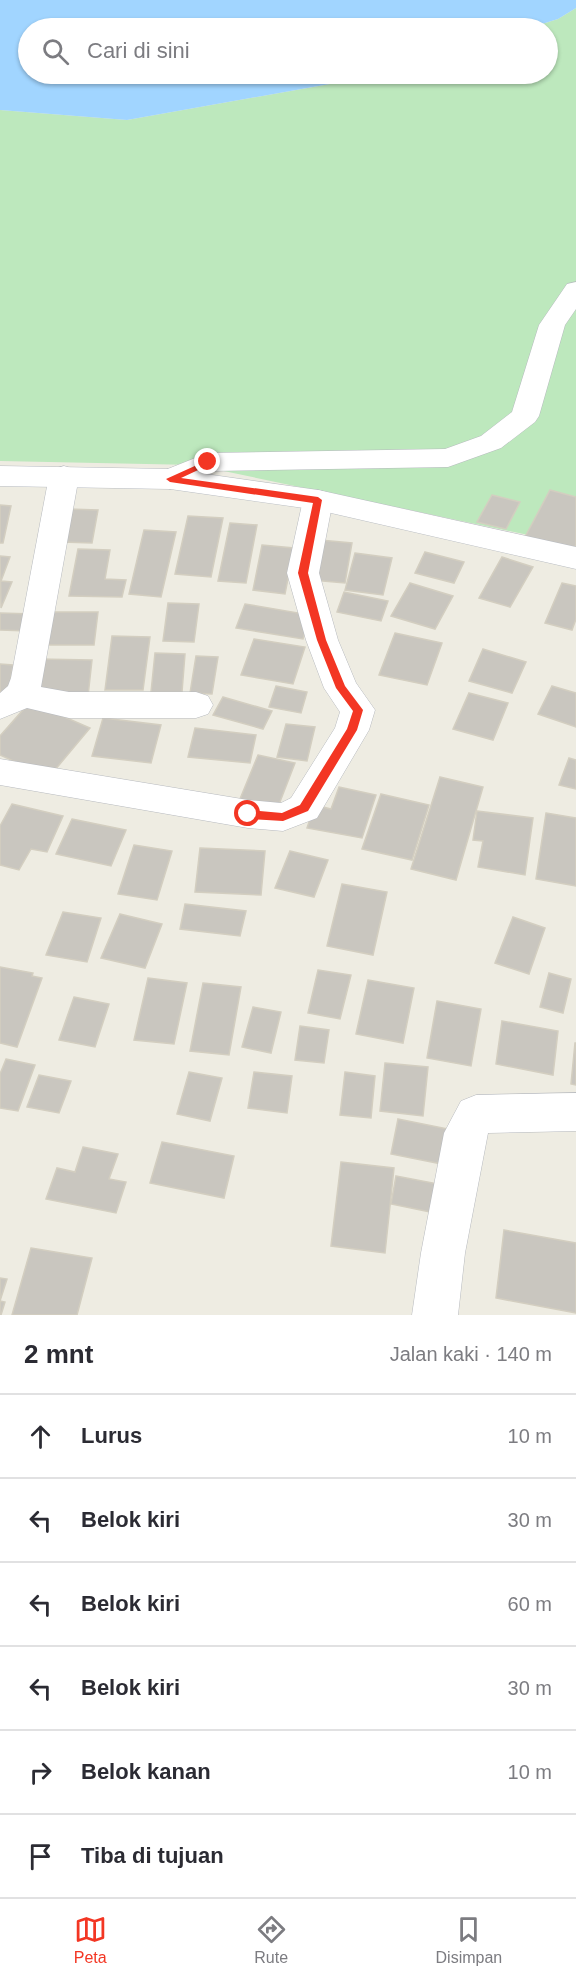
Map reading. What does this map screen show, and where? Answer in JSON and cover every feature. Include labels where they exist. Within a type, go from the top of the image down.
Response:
[{"type":"street","points":[[170,479],[208,462],[448,458],[491,442],[525,416],[552,325],[576,290]]},
{"type":"street","points":[[0,476],[170,479],[318,500],[576,558]]},
{"type":"street","points":[[11,700],[28,678],[64,476]]},
{"type":"street","points":[[0,772],[248,814],[283,817],[304,808],[352,730],[358,710],[341,688],[322,640],[303,573],[318,500]]},
{"type":"street","points":[[11,700],[69,705],[196,705]]},
{"type":"street","points":[[435,1315],[443,1253],[465,1133],[476,1114],[576,1112]]},
{"type":"green space","points":[[576,8],[576,545],[195,465],[0,461],[0,110],[127,120],[330,84],[558,84],[558,19]]},
{"type":"water","points":[[0,0],[576,0],[576,8],[558,19],[18,18],[18,84],[330,84],[127,120],[0,110]]},
{"type":"building","points":[[550,490],[576,497],[576,545],[573,550],[525,537]]},
{"type":"building","points":[[492,495],[520,502],[506,529],[477,522]]},
{"type":"building","points":[[0,505],[11,506],[3,543],[0,543]]},
{"type":"building","points":[[68,509],[98,510],[92,543],[62,542]]},
{"type":"building","points":[[188,516],[223,518],[211,577],[175,574]]},
{"type":"building","points":[[230,523],[257,525],[246,583],[218,581]]},
{"type":"building","points":[[144,530],[176,532],[161,597],[129,594]]},
{"type":"building","points":[[320,540],[352,543],[345,583],[312,580]]},
{"type":"building","points":[[262,545],[294,548],[285,594],[253,590]]},
{"type":"building","points":[[78,549],[110,550],[105,579],[126,580],[122,597],[69,596]]},
{"type":"building","points":[[425,552],[464,562],[454,583],[415,573]]},
{"type":"building","points":[[355,553],[392,558],[383,595],[345,590]]},
{"type":"building","points":[[0,556],[10,557],[1,581],[12,582],[1,608]]},
{"type":"building","points":[[502,557],[533,567],[510,607],[479,598]]},
{"type":"building","points":[[410,583],[453,596],[435,629],[391,616]]},
{"type":"building","points":[[562,583],[576,586],[576,619],[572,630],[545,623]]},
{"type":"building","points":[[344,592],[388,601],[381,621],[337,612]]},
{"type":"building","points":[[168,603],[199,604],[194,642],[163,641]]},
{"type":"building","points":[[245,604],[310,615],[303,639],[236,628]]},
{"type":"building","points":[[52,612],[98,612],[94,645],[48,645]]},
{"type":"building","points":[[0,613],[32,614],[28,631],[0,630]]},
{"type":"building","points":[[395,633],[442,643],[427,685],[379,675]]},
{"type":"building","points":[[112,636],[150,637],[143,690],[105,690]]},
{"type":"building","points":[[254,639],[305,647],[293,684],[241,675]]},
{"type":"building","points":[[483,649],[526,662],[512,693],[469,681]]},
{"type":"building","points":[[155,653],[185,654],[182,692],[151,692]]},
{"type":"building","points":[[196,656],[218,657],[212,694],[190,693]]},
{"type":"building","points":[[38,659],[92,660],[88,696],[32,695]]},
{"type":"building","points":[[0,664],[13,665],[8,695],[0,695]]},
{"type":"building","points":[[276,686],[307,692],[301,713],[269,707]]},
{"type":"building","points":[[552,686],[576,693],[576,727],[538,714]]},
{"type":"building","points":[[469,693],[508,703],[493,740],[453,729]]},
{"type":"building","points":[[223,697],[272,711],[263,729],[213,715]]},
{"type":"building","points":[[30,702],[90,728],[49,777],[0,755],[0,736]]},
{"type":"building","points":[[103,718],[161,725],[151,763],[92,756]]},
{"type":"building","points":[[286,724],[315,727],[307,761],[277,757]]},
{"type":"building","points":[[195,728],[256,735],[250,763],[188,757]]},
{"type":"building","points":[[258,755],[295,763],[278,807],[240,799]]},
{"type":"building","points":[[569,758],[576,760],[576,789],[559,785]]},
{"type":"building","points":[[440,777],[483,787],[456,880],[411,869]]},
{"type":"building","points":[[339,787],[376,795],[362,838],[307,828],[315,805],[331,809]]},
{"type":"building","points":[[381,794],[429,805],[412,860],[362,849]]},
{"type":"building","points":[[12,804],[63,816],[47,852],[31,849],[19,870],[0,865],[0,826]]},
{"type":"building","points":[[477,811],[533,818],[525,875],[478,867],[483,841],[473,840]]},
{"type":"building","points":[[546,813],[576,818],[576,886],[536,879]]},
{"type":"building","points":[[72,819],[126,830],[111,866],[56,854]]},
{"type":"building","points":[[134,845],[172,851],[157,900],[118,894]]},
{"type":"building","points":[[200,848],[265,851],[261,895],[195,892]]},
{"type":"building","points":[[290,851],[328,860],[314,897],[275,888]]},
{"type":"building","points":[[342,884],[387,892],[373,955],[327,946]]},
{"type":"building","points":[[185,904],[246,911],[240,936],[180,929]]},
{"type":"building","points":[[63,912],[101,918],[87,962],[46,955]]},
{"type":"building","points":[[120,914],[162,924],[145,968],[101,958]]},
{"type":"building","points":[[513,917],[545,928],[529,974],[495,963]]},
{"type":"building","points":[[0,967],[33,973],[32,976],[42,978],[17,1047],[0,1043]]},
{"type":"building","points":[[318,970],[351,975],[340,1019],[308,1013]]},
{"type":"building","points":[[549,973],[571,979],[563,1013],[540,1007]]},
{"type":"building","points":[[148,978],[187,983],[174,1044],[134,1040]]},
{"type":"building","points":[[368,980],[414,988],[403,1043],[356,1034]]},
{"type":"building","points":[[203,983],[241,987],[229,1055],[190,1051]]},
{"type":"building","points":[[74,997],[109,1004],[95,1047],[59,1040]]},
{"type":"building","points":[[437,1001],[481,1009],[471,1066],[427,1058]]},
{"type":"building","points":[[253,1007],[281,1012],[271,1053],[242,1047]]},
{"type":"building","points":[[502,1021],[558,1031],[553,1075],[496,1064]]},
{"type":"building","points":[[300,1026],[329,1030],[324,1063],[295,1060]]},
{"type":"building","points":[[576,1043],[576,1085],[571,1084]]},
{"type":"building","points":[[6,1059],[35,1065],[18,1111],[0,1108],[0,1074]]},
{"type":"building","points":[[385,1063],[428,1067],[423,1116],[380,1111]]},
{"type":"building","points":[[189,1072],[222,1078],[210,1121],[177,1114]]},
{"type":"building","points":[[254,1072],[292,1076],[287,1113],[248,1108]]},
{"type":"building","points":[[345,1072],[375,1076],[371,1118],[340,1115]]},
{"type":"building","points":[[39,1075],[71,1081],[59,1113],[27,1107]]},
{"type":"building","points":[[398,1119],[458,1131],[452,1166],[391,1154]]},
{"type":"building","points":[[162,1142],[234,1156],[224,1198],[150,1183]]},
{"type":"building","points":[[83,1147],[118,1154],[109,1179],[126,1182],[116,1213],[46,1199],[57,1168],[75,1172]]},
{"type":"building","points":[[341,1162],[394,1168],[385,1253],[331,1246]]},
{"type":"building","points":[[396,1176],[454,1187],[450,1216],[391,1204]]},
{"type":"building","points":[[504,1230],[576,1243],[576,1313],[496,1298]]},
{"type":"building","points":[[31,1248],[92,1258],[77,1315],[12,1315]]},
{"type":"building","points":[[0,1278],[7,1279],[0,1301]]},
{"type":"building","points":[[0,1301],[5,1302],[1,1315],[0,1315]]},
{"type":"route","points":[[208,462],[170,479],[318,500],[303,573],[322,640],[341,688],[358,710],[352,730],[304,808],[283,817],[248,814]]}]
